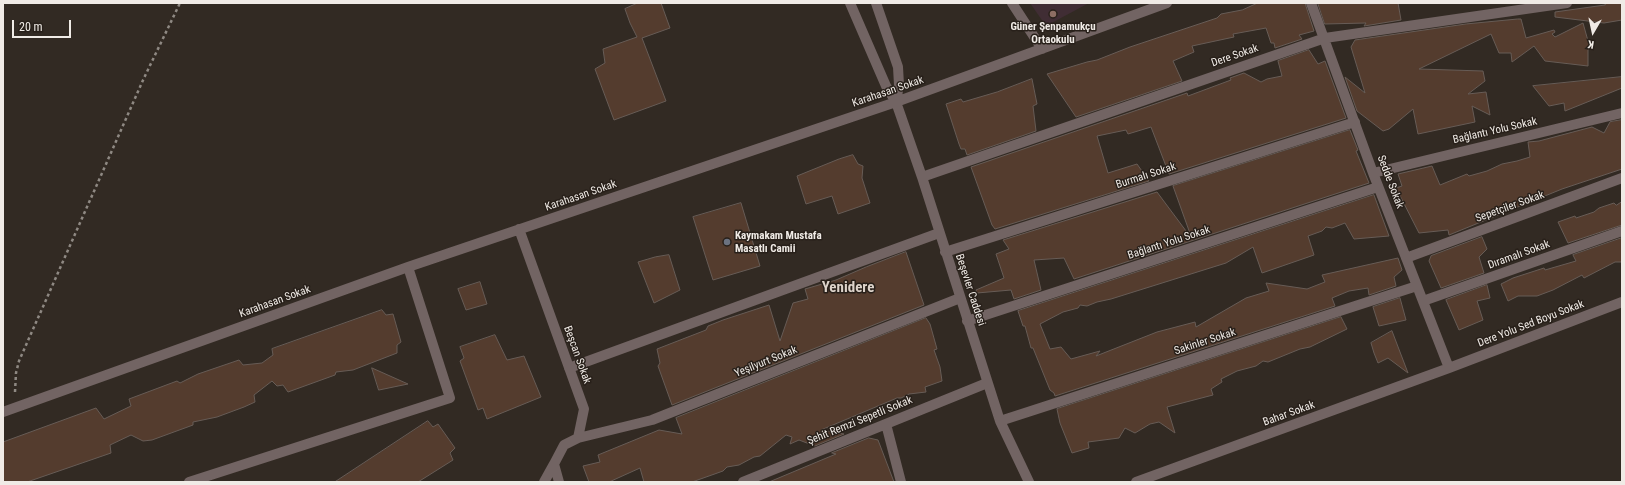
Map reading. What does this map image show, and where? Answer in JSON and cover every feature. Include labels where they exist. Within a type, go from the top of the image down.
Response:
[{"type":"street","name":"Beşevler Caddesi","points":[[850,3],[886,86],[896,102],[922,177],[1000,421],[1029,482]]},
{"type":"street","points":[[876,3],[898,67],[899,84],[896,102]]},
{"type":"street","points":[[1012,3],[1042,50]]},
{"type":"street","name":"Karahasan Sokak","points":[[3,412],[408,267],[896,102],[1042,50],[1167,3]]},
{"type":"street","name":"Sedde Sokak","points":[[1311,3],[1378,187],[1449,368]]},
{"type":"street","name":"Dere Sokak","points":[[922,177],[1325,38],[1566,3]]},
{"type":"street","name":"Bağlantı Yolu Sokak","points":[[1373,173],[1622,113]]},
{"type":"street","name":"Burmalı Sokak","points":[[945,252],[1355,122]]},
{"type":"street","name":"Sepetçiler Sokak","points":[[1406,258],[1622,178]]},
{"type":"street","name":"Bağlantı Yolu Sokak","points":[[967,321],[1378,187]]},
{"type":"street","name":"Beşcan Sokak","points":[[519,229],[584,409],[578,438]]},
{"type":"street","name":"Dıramalı Sokak","points":[[1424,301],[1622,231]]},
{"type":"street","points":[[569,368],[939,233]]},
{"type":"street","points":[[189,482],[450,398],[408,267]]},
{"type":"street","name":"Sakinler Sokak","points":[[1000,421],[1417,286]]},
{"type":"street","name":"Yeşilyurt Sokak","points":[[578,438],[652,420],[960,298]]},
{"type":"street","name":"Dere Yolu Sed Boyu Sokak","points":[[1449,368],[1622,302]]},
{"type":"street","name":"Bahar Sokak","points":[[1136,482],[1449,368]]},
{"type":"street","name":"Şehit Remzi Sepetli Sokak","points":[[743,482],[987,383]]},
{"type":"street","points":[[886,424],[901,482]]},
{"type":"street","points":[[544,482],[564,445],[578,438]]},
{"type":"street","points":[[554,464],[559,482]]},
{"type":"path","points":[[16,407],[15,387],[19,361],[144,78],[180,3]]},
{"type":"shaded area","name":"Güner Şenpamukçu Ortaokulu","points":[[1030,3],[1089,3],[1046,26]]},
{"type":"building","points":[[638,3],[661,3],[670,28],[642,38],[666,101],[614,120],[595,69],[605,63],[603,49],[637,37],[625,9]]},
{"type":"building","points":[[1258,3],[1305,3],[1314,31],[1299,35],[1302,39],[1275,48],[1274,43],[1271,43],[1266,28],[1233,34],[1234,37],[1192,46],[1194,52],[1173,61],[1182,81],[1076,117],[1047,74],[1097,60],[1130,47],[1217,18],[1221,14],[1242,10]]},
{"type":"building","points":[[1318,3],[1398,3],[1401,20],[1364,26],[1366,23],[1325,24]]},
{"type":"building","points":[[1605,3],[1622,3],[1622,20],[1604,23],[1555,17],[1555,12],[1605,5]]},
{"type":"building","points":[[1521,19],[1526,38],[1554,30],[1555,32],[1552,34],[1555,37],[1583,23],[1590,48],[1588,50],[1588,66],[1545,61],[1534,46],[1512,62],[1511,53],[1499,53],[1491,34],[1419,69],[1483,71],[1485,81],[1468,94],[1486,92],[1490,115],[1472,106],[1475,122],[1418,134],[1413,109],[1389,129],[1383,131],[1357,111],[1345,77],[1365,93],[1351,47],[1355,40],[1466,24]]},
{"type":"building","points":[[1309,50],[1318,64],[1325,61],[1346,118],[1169,174],[1151,127],[1128,134],[1126,130],[1097,136],[1108,173],[1137,164],[1149,181],[995,229],[992,225],[971,167],[1187,93],[1188,96],[1231,80],[1230,78],[1244,73],[1261,82],[1267,79],[1282,76],[1278,61]]},
{"type":"building","points":[[1622,77],[1622,88],[1565,111],[1564,103],[1549,106],[1533,86]]},
{"type":"building","points":[[1032,79],[1037,104],[1033,106],[1036,131],[967,155],[965,149],[961,149],[946,104],[961,99],[963,102],[997,92]]},
{"type":"building","points":[[1622,120],[1622,169],[1562,189],[1449,235],[1448,230],[1419,233],[1396,188],[1402,186],[1398,174],[1432,166],[1440,185],[1467,174],[1469,176],[1487,171],[1502,164],[1530,157],[1528,142],[1539,141],[1592,127],[1604,133],[1610,122]]},
{"type":"building","points":[[1350,130],[1358,150],[1356,151],[1369,183],[1074,279],[1064,258],[1034,260],[1041,290],[1014,299],[1011,290],[977,293],[976,290],[1004,278],[996,254],[1009,249],[1003,240],[1157,192],[1192,239],[1173,186]]},
{"type":"building","points":[[853,155],[858,164],[863,166],[862,178],[870,203],[838,214],[832,196],[806,204],[797,176]]},
{"type":"building","points":[[1374,195],[1389,236],[1354,239],[1345,223],[1332,228],[1326,227],[1322,231],[1308,236],[1314,255],[1262,273],[1253,247],[1226,263],[1087,306],[1080,305],[1078,308],[1063,312],[1040,324],[1050,349],[1061,347],[1071,359],[1100,351],[1096,356],[1157,332],[1195,322],[1196,327],[1246,298],[1269,291],[1266,283],[1307,289],[1325,282],[1322,275],[1398,258],[1402,270],[1394,277],[1396,286],[1369,295],[1368,288],[1349,291],[1332,298],[1335,306],[1055,396],[1050,390],[1033,348],[1031,348],[1025,326],[1023,326],[1018,311]]},
{"type":"building","points":[[1622,202],[1622,225],[1568,243],[1558,222],[1575,216],[1576,218],[1594,212],[1599,208],[1614,203],[1616,205]]},
{"type":"building","name":"Kaymakam Mustafa Masatlı Camii","points":[[741,203],[760,266],[713,280],[693,217]]},
{"type":"building","points":[[1482,237],[1487,249],[1479,257],[1484,273],[1441,288],[1429,261],[1431,256]]},
{"type":"building","points":[[1622,238],[1622,262],[1615,262],[1584,278],[1582,275],[1553,290],[1537,296],[1518,296],[1508,301],[1501,284],[1513,278],[1544,268],[1545,270],[1576,261],[1573,255]]},
{"type":"building","points":[[906,252],[924,305],[672,405],[658,366],[660,363],[657,349],[706,330],[708,326],[723,320],[769,305],[780,341],[793,303],[808,299],[805,289],[836,280]]},
{"type":"building","points":[[669,255],[680,290],[654,303],[638,262]]},
{"type":"building","points":[[480,282],[487,304],[466,310],[458,289]]},
{"type":"building","points":[[1487,285],[1490,298],[1477,301],[1483,320],[1459,330],[1446,300]]},
{"type":"building","points":[[1400,298],[1406,320],[1379,326],[1373,307]]},
{"type":"building","points":[[382,310],[386,315],[393,314],[401,342],[397,345],[397,353],[353,370],[336,372],[335,375],[288,392],[283,385],[277,386],[272,381],[254,395],[255,402],[244,407],[217,417],[193,422],[193,425],[152,440],[143,441],[131,435],[110,445],[111,453],[27,482],[3,482],[3,442],[96,408],[104,419],[131,406],[129,399],[177,381],[180,383],[198,374],[239,360],[243,365],[262,363],[273,355],[272,349]]},
{"type":"building","points":[[1341,317],[1347,329],[1310,347],[1300,349],[1268,362],[1263,361],[1256,366],[1237,371],[1221,379],[1222,382],[1211,389],[1213,395],[1167,407],[1175,433],[1159,422],[1150,424],[1135,433],[1125,428],[1119,438],[1088,442],[1089,448],[1072,453],[1060,423],[1057,409]]},
{"type":"building","points":[[926,318],[930,324],[937,349],[934,350],[940,367],[942,381],[925,387],[926,392],[909,394],[901,398],[897,398],[821,430],[844,434],[815,446],[799,440],[790,444],[792,437],[786,435],[760,456],[754,457],[739,465],[727,467],[723,471],[692,482],[644,482],[640,468],[609,482],[589,482],[583,466],[600,462],[598,455],[659,430],[682,434],[676,418]]},
{"type":"building","points":[[1392,331],[1408,373],[1388,358],[1378,363],[1374,353],[1371,343]]},
{"type":"building","points":[[495,335],[507,360],[524,356],[541,397],[487,419],[483,408],[478,410],[460,361],[464,358],[460,347]]},
{"type":"building","points":[[372,368],[408,384],[379,390]]},
{"type":"building","points":[[428,421],[433,427],[438,424],[455,448],[450,453],[453,460],[418,482],[335,482]]},
{"type":"building","points":[[869,438],[878,440],[894,482],[769,482],[836,454],[832,453]]},
{"type":"place","name":"Güner Şenpamukçu Ortaokulu","points":[[1053,14]]},
{"type":"place","name":"Kaymakam Mustafa Masatlı Camii","points":[[727,242]]},
{"type":"district","name":"Yenidere","points":[[848,288]]}]
